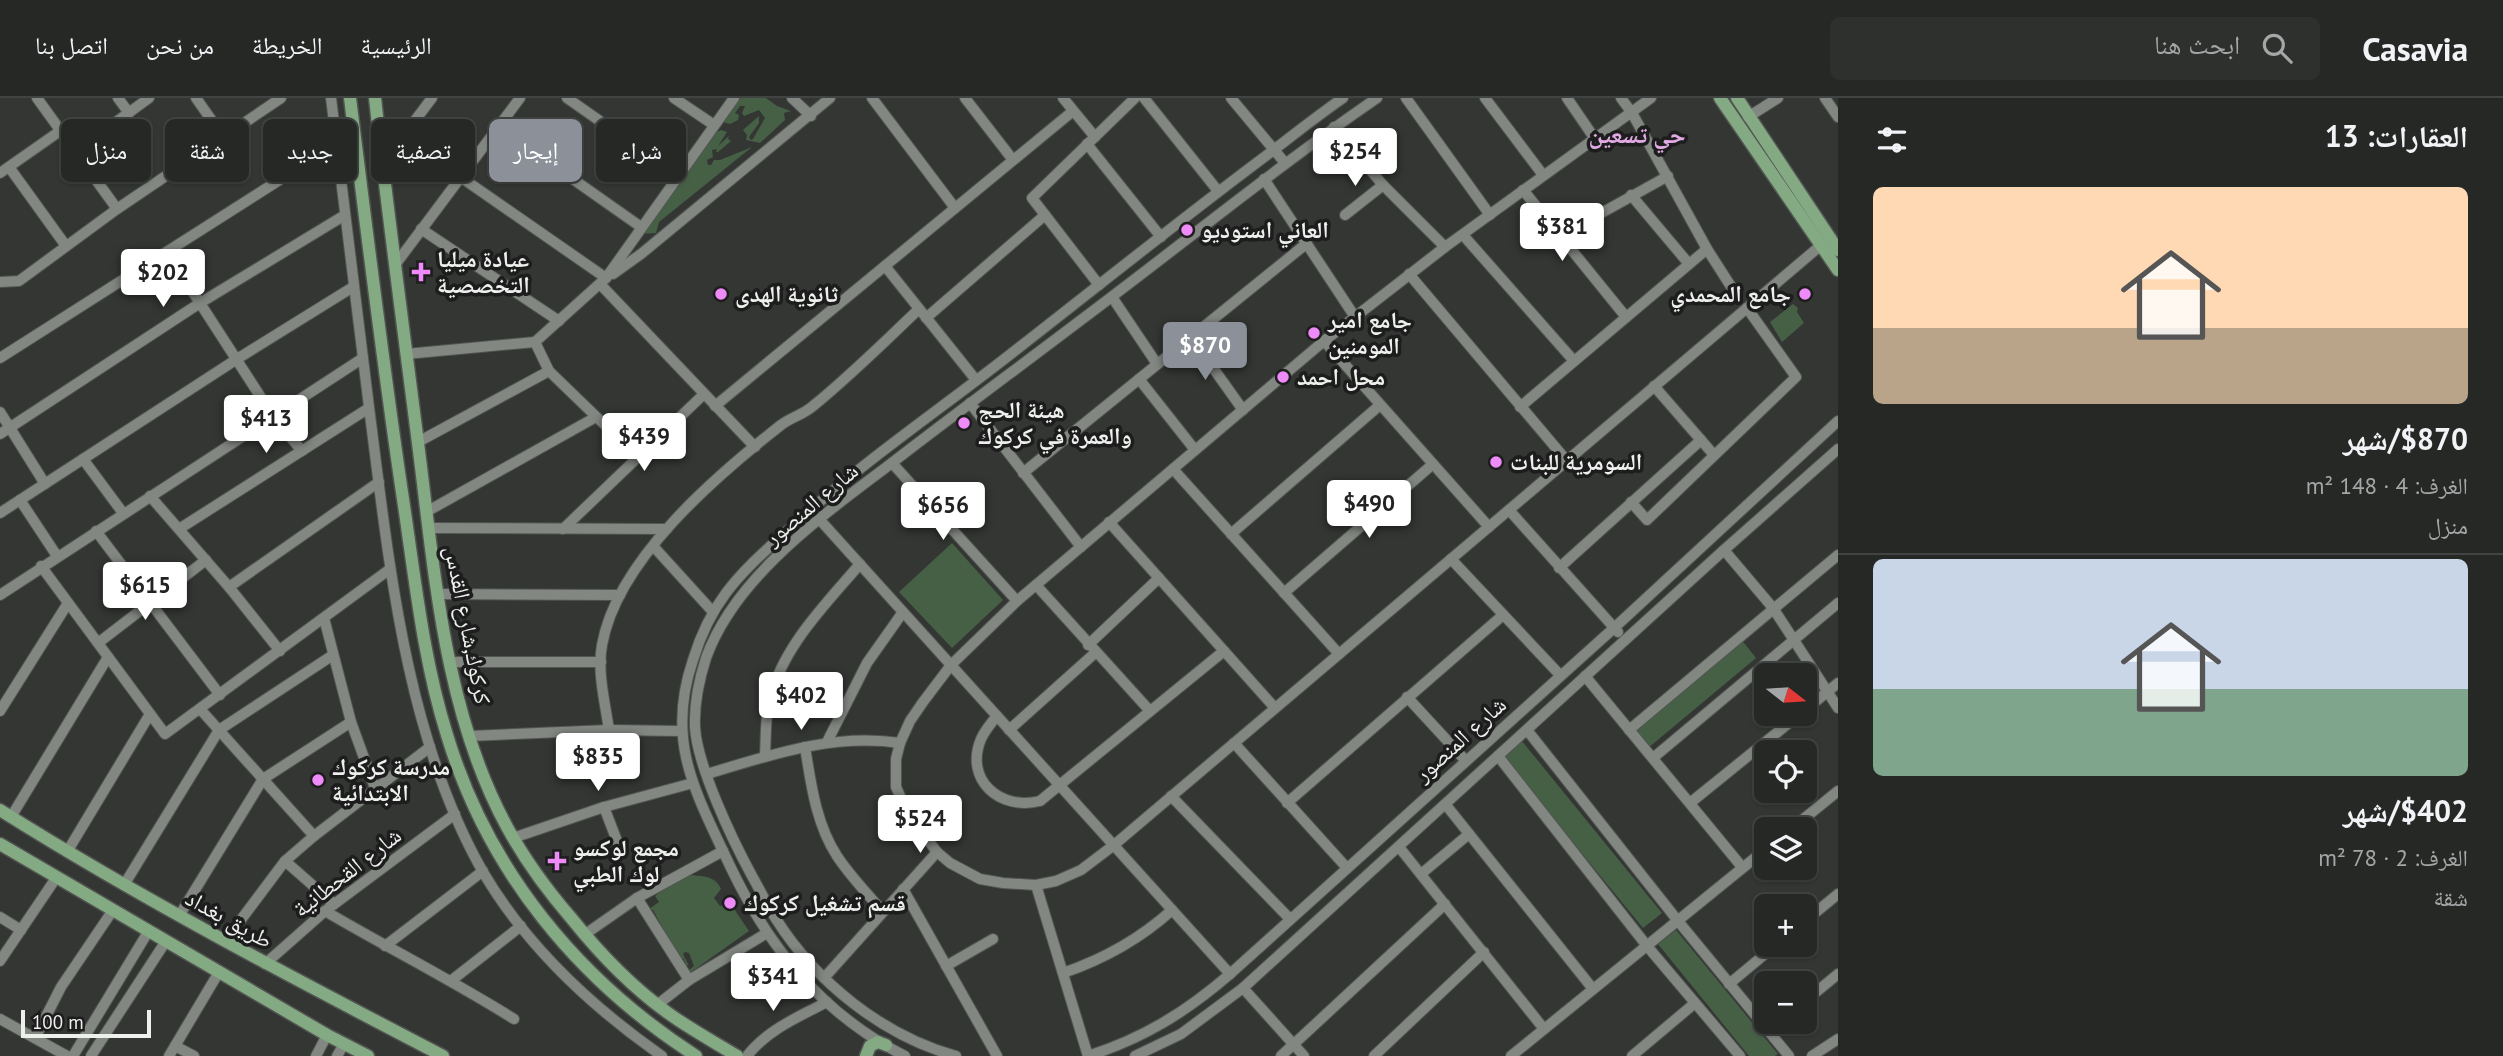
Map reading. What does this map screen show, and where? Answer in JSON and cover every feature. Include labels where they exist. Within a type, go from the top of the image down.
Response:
[{"type":"main road","name":"كركوك,شارع القدس","points":[[350,98],[415,577],[430,669],[446,735],[480,821],[499,857],[543,921],[604,986],[662,1033],[696,1056]]},
{"type":"main road","name":"كركوك,شارع القدس","points":[[375,98],[377,119]]},
{"type":"main road","points":[[1720,98],[1838,270]]},
{"type":"main road","points":[[1737,98],[1838,250]]},
{"type":"main road","name":"كركوك,شارع القدس","points":[[384,182],[426,512],[450,662],[470,736],[495,801],[513,838],[550,894],[584,935],[657,1005],[737,1056]]},
{"type":"main road","points":[[415,577],[435,573]]},
{"type":"main road","name":"طريق بغداد","points":[[6,813],[67,852],[225,942],[443,1056]]},
{"type":"main road","points":[[0,844],[148,932],[368,1056]]},
{"type":"main road","points":[[604,986],[619,971]]},
{"type":"main road","points":[[866,1056],[873,1044],[878,1042],[886,1045]]},
{"type":"street","points":[[37,98],[60,131],[4,170],[66,246]]},
{"type":"street","points":[[118,98],[129,113]]},
{"type":"street","points":[[121,119],[149,98]]},
{"type":"street","points":[[196,98],[211,119]]},
{"type":"street","points":[[249,120],[281,98]]},
{"type":"street","points":[[331,98],[334,119]]},
{"type":"street","points":[[416,119],[432,98]]},
{"type":"street","points":[[505,119],[520,98]]},
{"type":"street","points":[[567,98],[597,119]]},
{"type":"street","points":[[674,98],[714,125]]},
{"type":"street","points":[[686,163],[734,98]]},
{"type":"street","points":[[406,354],[535,342],[603,281],[640,254],[830,98]]},
{"type":"street","points":[[872,98],[955,208]]},
{"type":"street","points":[[964,98],[1013,160]]},
{"type":"street","points":[[1063,98],[1161,237]]},
{"type":"street","points":[[1099,285],[1032,198],[1135,98]]},
{"type":"street","points":[[1144,98],[1218,191]]},
{"type":"street","points":[[1231,98],[1285,163]]},
{"type":"street","name":"شارع المنصور","points":[[956,1056],[925,1045],[888,1026],[851,1001],[824,978],[798,950],[776,919],[727,823],[707,774],[695,732],[695,710],[706,659],[716,635],[727,613],[743,591],[857,488],[1285,163],[1377,98]]},
{"type":"street","points":[[1406,98],[1490,215]]},
{"type":"street","points":[[1485,98],[1544,175]]},
{"type":"street","points":[[1567,98],[1595,139]]},
{"type":"street","points":[[1621,98],[1732,288]]},
{"type":"street","points":[[1651,98],[1445,247],[1324,341],[1017,601],[951,665],[910,721],[900,743],[895,773],[901,800],[919,830],[937,852],[959,869],[980,879],[1003,883],[1036,885],[1056,881],[1081,870],[1114,845],[1820,246]]},
{"type":"street","points":[[1748,117],[1778,98]]},
{"type":"street","points":[[1825,98],[1838,117]]},
{"type":"street","points":[[797,99],[811,116]]},
{"type":"street","name":"شارع المنصور","points":[[905,1056],[827,1002],[789,964],[767,933],[736,879],[693,783],[680,731],[685,685],[713,612],[738,579],[845,479],[1018,349],[1336,100]]},
{"type":"street","points":[[715,406],[1073,111]]},
{"type":"street","points":[[1334,128],[1383,185],[1445,247]]},
{"type":"street","points":[[475,160],[489,141]]},
{"type":"street","points":[[1560,236],[1668,176]]},
{"type":"street","points":[[0,273],[2,284],[19,282],[117,209],[165,177]]},
{"type":"street","points":[[1264,179],[1355,317]]},
{"type":"street","points":[[97,182],[117,209]]},
{"type":"street","points":[[0,358],[278,182]]},
{"type":"street","points":[[341,182],[390,569],[430,747],[455,814],[483,871],[521,926],[552,963],[596,1005],[662,1056]]},
{"type":"street","points":[[395,265],[459,182]]},
{"type":"street","points":[[467,182],[603,281],[755,447]]},
{"type":"street","points":[[577,182],[641,227]]},
{"type":"street","points":[[603,281],[672,182]]},
{"type":"street","points":[[1345,215],[1383,185]]},
{"type":"street","points":[[1523,190],[1626,317]]},
{"type":"street","points":[[1631,195],[1689,264]]},
{"type":"street","points":[[0,434],[200,303],[345,215]]},
{"type":"street","points":[[926,318],[1045,215]]},
{"type":"street","points":[[421,229],[559,321]]},
{"type":"street","points":[[1462,235],[1574,361]]},
{"type":"street","points":[[1023,472],[1306,244]]},
{"type":"street","points":[[1521,407],[1707,249]]},
{"type":"street","points":[[167,252],[273,416],[302,451]]},
{"type":"street","points":[[885,266],[976,380]]},
{"type":"street","points":[[1409,274],[1567,461]]},
{"type":"street","points":[[0,513],[237,359],[353,288]]},
{"type":"street","points":[[1112,297],[1157,364]]},
{"type":"street","points":[[1631,502],[1647,520],[1796,377],[1747,307]]},
{"type":"street","points":[[609,730],[601,662],[607,627],[620,595],[667,529],[755,447],[786,421],[812,407],[919,309]]},
{"type":"street","points":[[1191,337],[1243,410]]},
{"type":"street","points":[[1324,341],[1489,527]]},
{"type":"street","points":[[535,342],[549,371],[638,457]]},
{"type":"street","points":[[1018,349],[1027,361]]},
{"type":"street","points":[[3,588],[57,556],[363,358]]},
{"type":"street","points":[[418,442],[549,371]]},
{"type":"street","points":[[1139,379],[1195,450]]},
{"type":"street","points":[[1654,386],[1714,455]]},
{"type":"street","points":[[563,529],[704,394]]},
{"type":"street","points":[[970,402],[1081,547]]},
{"type":"street","points":[[1231,534],[1380,405]]},
{"type":"street","points":[[179,529],[369,408]]},
{"type":"street","points":[[0,412],[45,484]]},
{"type":"street","points":[[426,512],[596,417]]},
{"type":"street","name":"شارع المنصور","points":[[1088,1056],[1130,1041],[1178,1015],[1230,974],[1614,628],[1838,421]]},
{"type":"street","points":[[1559,568],[1701,440]]},
{"type":"street","name":"شارع المنصور","points":[[1135,1056],[1181,1034],[1243,988],[1838,449]]},
{"type":"street","points":[[83,459],[123,513]]},
{"type":"street","points":[[892,463],[1017,601]]},
{"type":"street","points":[[1284,593],[1433,464]]},
{"type":"street","points":[[1173,468],[1339,654]]},
{"type":"street","points":[[229,587],[379,482]]},
{"type":"street","points":[[150,496],[280,651]]},
{"type":"street","points":[[20,500],[57,556]]},
{"type":"street","points":[[1509,510],[1625,640]]},
{"type":"street","points":[[820,520],[1230,974]]},
{"type":"street","points":[[1109,522],[1275,708]]},
{"type":"street","points":[[429,528],[667,529]]},
{"type":"street","points":[[96,531],[220,695]]},
{"type":"street","points":[[654,547],[713,612]]},
{"type":"street","points":[[1724,550],[1773,608],[1838,708]]},
{"type":"street","points":[[1629,730],[1838,555]]},
{"type":"street","points":[[1451,559],[1560,675]]},
{"type":"street","points":[[97,643],[206,560]]},
{"type":"street","points":[[765,756],[768,704],[784,662],[825,604],[860,565]]},
{"type":"street","points":[[41,566],[165,734],[390,569]]},
{"type":"street","points":[[1009,730],[1092,649],[1159,578]]},
{"type":"street","points":[[1036,585],[1150,711]]},
{"type":"street","points":[[438,594],[620,595]]},
{"type":"street","points":[[0,711],[68,603]]},
{"type":"street","points":[[1653,758],[1838,603]]},
{"type":"street","points":[[827,742],[860,675],[903,612]]},
{"type":"street","points":[[1287,803],[1503,615]]},
{"type":"street","points":[[324,618],[351,722],[374,788]]},
{"type":"street","points":[[997,716],[982,738],[977,760],[979,774],[991,792],[1008,802],[1029,804],[1040,801],[1224,651]]},
{"type":"street","points":[[124,885],[219,730],[333,655]]},
{"type":"street","points":[[6,813],[108,657]]},
{"type":"street","points":[[450,662],[601,662]]},
{"type":"street","points":[[1585,676],[1742,867]]},
{"type":"street","points":[[1817,700],[1838,683]]},
{"type":"street","points":[[1407,697],[1465,761]]},
{"type":"street","points":[[200,709],[314,836]]},
{"type":"street","points":[[67,852],[150,714]]},
{"type":"street","points":[[179,916],[263,779],[351,722]]},
{"type":"street","points":[[1690,803],[1785,726]]},
{"type":"street","points":[[470,736],[609,730],[680,731]]},
{"type":"street","points":[[1527,730],[1754,1014]]},
{"type":"street","points":[[707,774],[765,756],[827,742],[863,740],[900,743]]},
{"type":"street","points":[[1234,743],[1347,868]]},
{"type":"street","points":[[225,942],[285,861],[374,788],[430,747]]},
{"type":"street","points":[[805,747],[813,792],[826,834],[837,856],[882,911]]},
{"type":"street","points":[[1498,756],[1647,946],[1740,1056]]},
{"type":"street","points":[[513,838],[604,807],[693,783]]},
{"type":"street","points":[[1806,817],[1838,791]]},
{"type":"street","points":[[1171,796],[1290,919]]},
{"type":"street","points":[[1446,805],[1593,989]]},
{"type":"street","points":[[604,807],[622,854]]},
{"type":"street","name":"شارع القحطانية","points":[[265,964],[329,907],[455,814]]},
{"type":"street","points":[[1421,874],[1469,834]]},
{"type":"street","points":[[1399,847],[1544,1029]]},
{"type":"street","points":[[584,935],[637,898],[723,851]]},
{"type":"street","points":[[824,978],[937,852]]},
{"type":"street","points":[[1511,1056],[1754,858]]},
{"type":"street","points":[[285,861],[329,907],[385,946],[452,980],[514,1019]]},
{"type":"street","points":[[736,879],[749,870]]},
{"type":"street","points":[[385,946],[483,871]]},
{"type":"street","points":[[0,961],[56,878]]},
{"type":"street","points":[[1036,885],[1088,1056]]},
{"type":"street","points":[[1327,886],[1340,900]]},
{"type":"street","points":[[903,889],[997,1056]]},
{"type":"street","points":[[1817,911],[1838,894]]},
{"type":"street","points":[[637,898],[689,980]]},
{"type":"street","points":[[1281,1056],[1445,904]]},
{"type":"street","points":[[35,1038],[61,986],[113,910]]},
{"type":"street","points":[[1063,973],[1121,948],[1172,910]]},
{"type":"street","points":[[0,917],[21,930]]},
{"type":"street","points":[[452,980],[521,926]]},
{"type":"street","points":[[73,1056],[148,932]]},
{"type":"street","points":[[657,1005],[689,980],[767,933]]},
{"type":"street","points":[[946,965],[993,939]]},
{"type":"street","points":[[91,1056],[166,941]]},
{"type":"street","points":[[139,949],[152,951],[153,960]]},
{"type":"street","points":[[1374,1056],[1484,952]]},
{"type":"street","points":[[1729,985],[1762,957]]},
{"type":"street","points":[[169,1056],[219,972]]},
{"type":"street","points":[[1817,991],[1838,974]]},
{"type":"street","points":[[1243,988],[1304,1056]]},
{"type":"street","points":[[747,1056],[758,1042],[780,1026],[827,1002]]},
{"type":"street","points":[[1632,1056],[1695,1003]]},
{"type":"street","points":[[0,1019],[67,1056]]},
{"type":"street","points":[[1771,1034],[1788,1056]]},
{"type":"street","points":[[316,1056],[327,1035]]},
{"type":"street","points":[[1812,1056],[1838,1040]]},
{"type":"street","points":[[337,1056],[345,1044]]},
{"type":"street","points":[[175,1046],[194,1056]]},
{"type":"green space","points":[[740,98],[766,98],[791,111],[784,113],[785,120],[760,143],[746,140],[747,135],[743,130],[759,116],[759,123],[749,137],[753,139],[765,118],[759,110],[744,116],[742,113],[745,106],[740,106],[735,113],[739,115],[738,120],[730,124],[723,122]]},
{"type":"green space","points":[[717,132],[727,132],[718,146],[729,136],[731,141],[718,152],[717,149],[712,150],[713,157],[707,160],[708,165],[714,160],[752,147],[659,222],[656,233],[639,234],[679,182],[686,182],[686,173]]},
{"type":"green space","points":[[1793,304],[1798,308],[1797,312],[1804,323],[1782,342],[1770,322]]},
{"type":"green space","points":[[952,543],[1003,600],[952,648],[899,592]]},
{"type":"green space","points":[[1740,638],[1756,658],[1648,748],[1631,728]]},
{"type":"green space","points":[[1517,735],[1662,913],[1643,928],[1498,751]]},
{"type":"green space","points":[[688,875],[707,877],[715,881],[721,889],[714,898],[720,906],[730,903],[749,931],[691,972],[689,970],[694,966],[689,953],[683,954],[690,968],[688,965],[684,966],[686,964],[683,958],[679,958],[653,910],[649,909],[659,902],[655,896],[668,885]]},
{"type":"green space","points":[[1676,930],[1754,1025],[1754,1034],[1762,1034],[1778,1054],[1749,1056],[1658,944]]},
{"type":"place","name":"العاني استوديو","points":[[1187,230]]},
{"type":"place","name":"عيادة ميليا التخصصية","points":[[421,272]]},
{"type":"place","name":"ثانوية الهدى","points":[[721,294]]},
{"type":"place","name":"جامع المحمدي","points":[[1805,294]]},
{"type":"place","name":"جامع امير المومنين","points":[[1314,333]]},
{"type":"place","name":"محل احمد","points":[[1283,377]]},
{"type":"place","name":"هيئة الحج والعمرة في كركوك","points":[[964,423]]},
{"type":"place","name":"السومرية للبنات","points":[[1496,462]]},
{"type":"place","name":"مدرسة كركوك الابتدائية","points":[[318,780]]},
{"type":"place","name":"مجمع لوكسو لوك الطبي","points":[[557,861]]},
{"type":"place","name":"قسم تشغيل كركوك","points":[[730,903]]},
{"type":"district","name":"حي تسعين","points":[[1637,135]]}]
